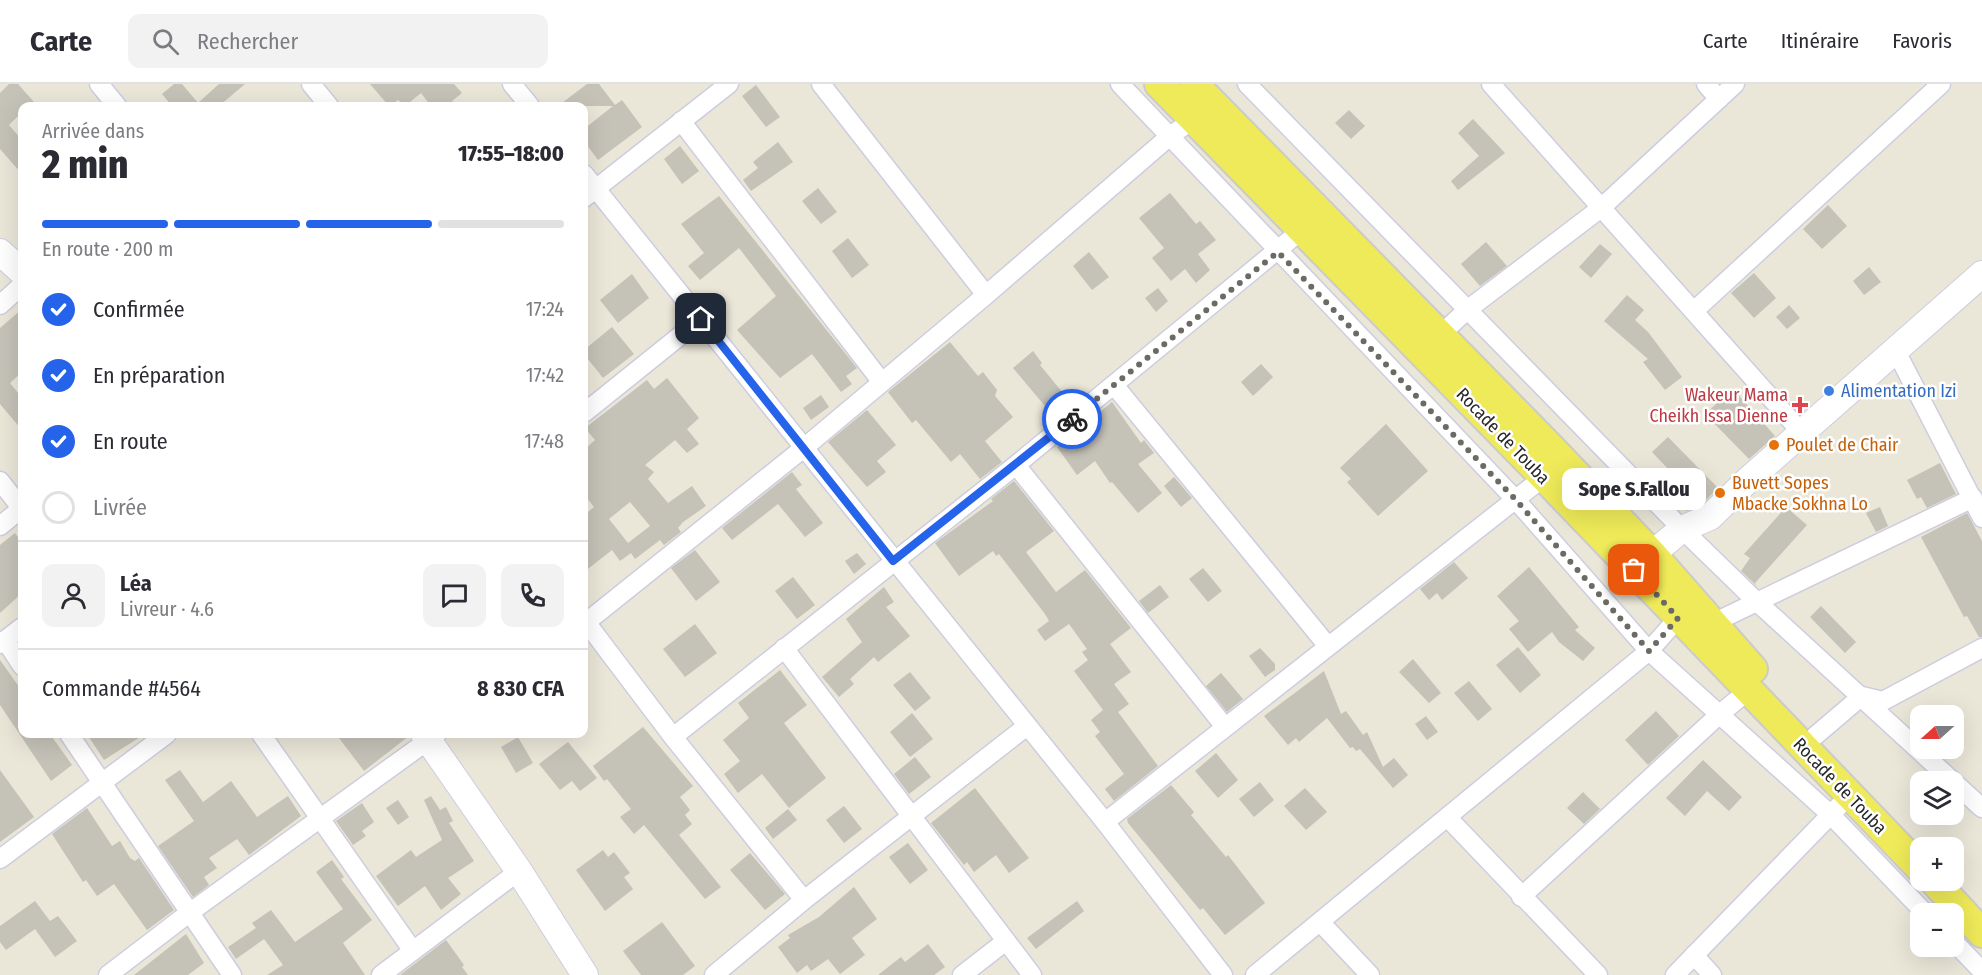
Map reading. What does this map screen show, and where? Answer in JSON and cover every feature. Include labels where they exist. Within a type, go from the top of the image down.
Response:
[{"type":"main road","name":"Rocade de Touba","points":[[1159,84],[1303,229],[1749,690],[1840,805],[1910,860]]},
{"type":"main road","name":"Rocade de Touba","points":[[1195,84],[1652,554],[1815,736],[1915,837]]},
{"type":"main road","points":[[1964,886],[1982,905]]},
{"type":"main road","points":[[1942,891],[1982,933]]},
{"type":"street","points":[[99,84],[114,102]]},
{"type":"street","points":[[311,84],[326,102]]},
{"type":"street","points":[[512,84],[527,102]]},
{"type":"street","points":[[729,84],[589,194],[701,319],[805,447],[893,561],[1105,822],[1223,975]]},
{"type":"street","points":[[820,84],[986,296]]},
{"type":"street","points":[[1120,84],[1515,499],[1649,651],[1721,713],[1840,805],[1917,903]]},
{"type":"street","points":[[1247,84],[1682,529],[1755,600],[1982,807]]},
{"type":"street","points":[[1491,84],[1695,310],[1802,433]]},
{"type":"street","points":[[1706,84],[1719,99]]},
{"type":"street","points":[[1440,335],[1467,310],[1601,208],[1736,84]]},
{"type":"street","points":[[1695,310],[1941,84]]},
{"type":"street","points":[[588,621],[805,447],[881,381],[986,296],[1170,136],[1194,119]]},
{"type":"street","points":[[681,121],[881,381]]},
{"type":"street","points":[[673,737],[1016,465],[1278,252],[1303,229]]},
{"type":"street","points":[[0,252],[18,268]]},
{"type":"street","points":[[1652,554],[1682,529],[1710,517],[1982,274]]},
{"type":"street","points":[[0,305],[18,289]]},
{"type":"street","points":[[588,410],[701,319]]},
{"type":"street","points":[[1896,351],[1982,518]]},
{"type":"street","points":[[1114,385],[1327,645]]},
{"type":"street","points":[[1016,465],[1225,727]]},
{"type":"street","points":[[1105,822],[1327,645],[1544,477]]},
{"type":"street","points":[[0,481],[18,504]]},
{"type":"street","points":[[1713,623],[1755,600],[1973,498]]},
{"type":"street","points":[[0,526],[18,512]]},
{"type":"street","points":[[1255,975],[1649,651],[1678,618]]},
{"type":"street","points":[[588,627],[804,900]]},
{"type":"street","points":[[18,630],[3,642],[18,661]]},
{"type":"street","points":[[784,648],[1032,975]]},
{"type":"street","points":[[1862,696],[1883,701],[1982,648]]},
{"type":"street","points":[[1521,897],[1749,690]]},
{"type":"street","points":[[1815,736],[1862,696]]},
{"type":"street","points":[[714,975],[804,900],[1027,726]]},
{"type":"street","points":[[72,738],[232,975]]},
{"type":"street","points":[[0,859],[162,738]]},
{"type":"street","points":[[264,738],[413,951]]},
{"type":"street","points":[[108,975],[427,738]]},
{"type":"street","points":[[431,738],[585,975]]},
{"type":"street","points":[[1675,975],[1840,805]]},
{"type":"street","points":[[1448,818],[1598,975]]},
{"type":"street","points":[[381,975],[519,871]]},
{"type":"street","points":[[1321,923],[1370,975]]},
{"type":"street","points":[[962,975],[1006,941]]},
{"type":"street","points":[[1964,952],[1982,971]]},
{"type":"street","points":[[1694,955],[1712,975]]},
{"type":"building","points":[[9,84],[18,84],[34,102],[18,102],[18,116],[9,125],[18,135],[18,169],[0,149],[0,93]]},
{"type":"building","points":[[174,84],[182,84],[197,102],[169,102],[162,94]]},
{"type":"building","points":[[219,84],[245,84],[224,102],[199,102]]},
{"type":"building","points":[[370,84],[454,84],[462,93],[453,102],[428,102],[421,93],[410,102],[398,100],[386,102]]},
{"type":"building","points":[[587,84],[599,84],[615,105],[622,100],[642,127],[598,160],[588,146],[588,126],[613,106],[588,106],[588,102],[563,102]]},
{"type":"building","points":[[756,85],[780,117],[766,127],[742,96]]},
{"type":"building","points":[[1349,110],[1365,126],[1351,139],[1335,123]]},
{"type":"building","points":[[1473,119],[1505,153],[1458,190],[1451,181],[1479,156],[1458,133]]},
{"type":"building","points":[[778,142],[793,162],[751,191],[743,180],[758,168],[753,162]]},
{"type":"building","points":[[680,146],[699,171],[682,184],[664,159]]},
{"type":"building","points":[[818,188],[837,212],[821,224],[802,201]]},
{"type":"building","points":[[1170,193],[1196,224],[1200,221],[1216,240],[1198,254],[1210,270],[1196,283],[1185,269],[1171,281],[1152,258],[1164,248],[1139,218]]},
{"type":"building","points":[[719,196],[857,368],[846,376],[852,384],[841,392],[812,354],[780,378],[737,330],[776,296],[739,248],[700,280],[688,266],[704,253],[681,224]]},
{"type":"building","points":[[1828,205],[1847,226],[1822,249],[1803,229]]},
{"type":"building","points":[[848,238],[869,265],[852,278],[832,251]]},
{"type":"building","points":[[1486,242],[1507,266],[1480,286],[1461,264]]},
{"type":"building","points":[[1600,244],[1612,254],[1591,278],[1579,267]]},
{"type":"building","points":[[1089,252],[1109,277],[1092,290],[1073,266]]},
{"type":"building","points":[[1869,267],[1881,282],[1864,295],[1853,281]]},
{"type":"building","points":[[1754,273],[1776,298],[1754,318],[1731,293]]},
{"type":"building","points":[[632,274],[649,298],[618,323],[600,300]]},
{"type":"building","points":[[1158,288],[1168,301],[1156,312],[1145,298]]},
{"type":"building","points":[[1627,295],[1644,310],[1635,320],[1648,332],[1682,377],[1665,390],[1643,362],[1648,359],[1604,321]]},
{"type":"building","points":[[1789,305],[1800,318],[1787,329],[1776,317]]},
{"type":"building","points":[[18,312],[18,376],[10,383],[18,393],[18,425],[0,404],[0,328]]},
{"type":"building","points":[[612,327],[634,354],[603,378],[588,359],[588,347]]},
{"type":"building","points":[[950,342],[978,376],[983,372],[997,390],[995,396],[1013,417],[985,441],[1002,462],[980,479],[960,454],[951,462],[916,420],[912,423],[888,392]]},
{"type":"building","points":[[1033,351],[1042,363],[1040,365],[1067,398],[1050,412],[1013,368]]},
{"type":"building","points":[[1261,364],[1273,377],[1253,396],[1241,382]]},
{"type":"building","points":[[667,378],[699,418],[687,429],[699,444],[687,453],[675,440],[645,465],[654,472],[648,479],[668,503],[692,486],[706,506],[683,522],[678,528],[681,532],[664,545],[660,540],[635,559],[631,553],[620,561],[612,550],[588,569],[588,512],[594,507],[588,499],[588,446],[595,440],[588,432],[588,426],[647,380],[654,389]],"holes":[[[630,502],[650,526],[628,543],[609,519]]]},
{"type":"building","points":[[1733,389],[1775,436],[1749,459],[1705,414]]},
{"type":"building","points":[[821,395],[829,407],[811,420],[803,408]]},
{"type":"building","points":[[1112,402],[1141,443],[1144,440],[1154,453],[1138,464],[1162,493],[1138,513],[1112,482],[1110,483],[1095,461],[1077,475],[1057,447]]},
{"type":"building","points":[[867,410],[896,445],[877,461],[886,472],[867,487],[828,442]]},
{"type":"building","points":[[1386,424],[1428,471],[1378,516],[1347,482],[1351,479],[1340,468]]},
{"type":"building","points":[[1668,437],[1718,488],[1702,504],[1686,511],[1658,483],[1670,471],[1652,452]]},
{"type":"building","points":[[1940,463],[1956,494],[1927,508],[1921,497],[1917,499],[1907,480]]},
{"type":"building","points":[[792,472],[802,485],[796,489],[823,523],[805,537],[778,504],[732,540],[722,528]]},
{"type":"building","points":[[1174,477],[1192,498],[1181,507],[1164,486]]},
{"type":"building","points":[[1014,481],[1054,531],[1026,552],[1056,592],[1085,570],[1131,628],[1110,644],[1131,672],[1114,684],[1129,704],[1118,712],[1158,766],[1114,801],[1105,789],[1124,774],[1095,736],[1100,732],[1091,720],[1103,710],[1074,671],[1088,660],[1082,652],[1087,649],[1069,624],[1045,641],[1037,630],[1049,621],[999,554],[996,556],[993,551],[959,576],[935,543],[993,501],[991,499]]},
{"type":"building","points":[[1786,507],[1807,525],[1755,583],[1757,586],[1741,571],[1750,558],[1744,554]]},
{"type":"building","points":[[1880,507],[1888,526],[1876,532],[1866,513]]},
{"type":"building","points":[[1967,513],[1982,541],[1982,637],[1979,637],[1967,616],[1964,617],[1921,537]]},
{"type":"building","points":[[15,533],[18,537],[18,597],[0,613],[0,545]]},
{"type":"building","points":[[695,550],[720,582],[696,601],[671,568]]},
{"type":"building","points":[[857,553],[866,564],[854,574],[845,561]]},
{"type":"building","points":[[1454,562],[1468,578],[1442,600],[1437,593],[1429,600],[1420,589]]},
{"type":"building","points":[[1529,567],[1579,627],[1575,630],[1595,648],[1583,661],[1559,642],[1552,632],[1528,652],[1509,629],[1519,621],[1497,596]]},
{"type":"building","points":[[1203,568],[1222,591],[1208,602],[1189,579]]},
{"type":"building","points":[[793,577],[815,605],[797,619],[775,591]]},
{"type":"building","points":[[1160,585],[1169,597],[1148,613],[1139,601]]},
{"type":"building","points":[[884,587],[894,602],[886,607],[910,636],[878,662],[874,657],[850,679],[854,684],[839,697],[822,677],[862,642],[846,619]]},
{"type":"building","points":[[1821,606],[1856,642],[1845,653],[1810,617]]},
{"type":"building","points":[[695,624],[717,653],[685,677],[663,649]]},
{"type":"building","points":[[1518,647],[1541,675],[1520,693],[1496,665]]},
{"type":"building","points":[[1260,648],[1275,664],[1275,670],[1265,677],[1249,656]]},
{"type":"building","points":[[1413,659],[1441,693],[1429,703],[1399,672]]},
{"type":"building","points":[[0,660],[18,685],[18,732],[0,705]]},
{"type":"building","points":[[780,670],[807,705],[784,723],[826,778],[789,808],[762,774],[738,793],[724,774],[740,761],[723,740],[749,718],[738,703]]},
{"type":"building","points":[[1324,671],[1341,714],[1346,711],[1363,735],[1367,732],[1383,767],[1394,758],[1408,775],[1393,788],[1360,749],[1356,751],[1353,747],[1350,748],[1327,718],[1299,742],[1296,738],[1288,745],[1264,716]]},
{"type":"building","points":[[910,672],[931,698],[915,711],[893,685]]},
{"type":"building","points":[[1221,673],[1243,699],[1227,712],[1206,686]]},
{"type":"building","points":[[1469,681],[1492,709],[1478,721],[1454,693]]},
{"type":"building","points":[[1656,711],[1679,736],[1648,765],[1625,740]]},
{"type":"building","points":[[912,713],[933,739],[910,757],[890,732]]},
{"type":"building","points":[[1426,716],[1438,732],[1427,740],[1415,724]]},
{"type":"building","points":[[643,727],[693,786],[680,797],[690,810],[685,815],[692,824],[679,835],[721,887],[705,899],[644,825],[634,834],[620,817],[631,809],[607,779],[604,781],[593,766]]},
{"type":"building","points":[[22,738],[53,738],[72,765],[51,781]]},
{"type":"building","points":[[90,738],[139,738],[104,760]]},
{"type":"building","points":[[339,738],[406,738],[364,771]]},
{"type":"building","points":[[519,738],[533,763],[516,773],[501,747]]},
{"type":"building","points":[[568,742],[597,778],[580,791],[572,781],[560,790],[539,764]]},
{"type":"building","points":[[1216,753],[1238,780],[1218,798],[1195,771]]},
{"type":"building","points":[[915,757],[931,777],[909,794],[894,774]]},
{"type":"building","points":[[1703,760],[1742,797],[1729,811],[1707,791],[1685,816],[1666,798]]},
{"type":"building","points":[[0,770],[34,817],[0,842]]},
{"type":"building","points":[[180,770],[203,802],[231,781],[257,817],[288,796],[301,816],[249,855],[237,839],[209,858],[217,868],[204,877],[209,885],[193,897],[158,846],[194,821],[165,780]]},
{"type":"building","points":[[1260,782],[1274,800],[1254,817],[1239,799]]},
{"type":"building","points":[[1171,785],[1194,812],[1191,815],[1226,857],[1228,855],[1265,903],[1225,935],[1203,908],[1200,910],[1128,823],[1127,819]]},
{"type":"building","points":[[975,788],[1029,858],[1009,873],[996,855],[974,872],[967,862],[964,865],[931,823]]},
{"type":"building","points":[[1305,788],[1327,812],[1306,830],[1284,806]]},
{"type":"building","points":[[1583,792],[1600,809],[1584,824],[1567,808]]},
{"type":"building","points":[[431,796],[440,810],[446,807],[453,821],[449,823],[474,861],[448,878],[461,894],[441,910],[425,886],[398,906],[376,876],[411,850],[416,857],[442,840],[424,800]]},
{"type":"building","points":[[398,800],[409,817],[398,825],[386,808]]},
{"type":"building","points":[[362,803],[374,822],[362,831],[366,836],[353,845],[336,821]]},
{"type":"building","points":[[844,806],[862,829],[844,843],[826,820]]},
{"type":"building","points":[[87,808],[112,846],[120,841],[130,858],[135,861],[139,858],[174,910],[147,930],[114,884],[97,896],[86,880],[83,882],[52,834]]},
{"type":"building","points":[[788,809],[797,820],[773,839],[765,828]]},
{"type":"building","points":[[908,843],[928,870],[910,884],[889,857]]},
{"type":"building","points":[[603,850],[608,857],[614,852],[630,873],[624,877],[633,889],[605,911],[576,870]]},
{"type":"building","points":[[750,853],[785,894],[765,910],[730,870]]},
{"type":"building","points":[[332,860],[344,877],[341,879],[372,920],[343,943],[365,975],[267,975],[283,965],[264,939],[236,959],[228,947],[256,928],[252,923],[271,910],[295,942],[343,909],[316,872]]},
{"type":"building","points":[[854,887],[877,919],[852,938],[865,955],[840,974],[828,959],[811,971],[807,965],[797,973],[778,947],[790,938],[788,935],[819,917]]},
{"type":"building","points":[[35,901],[50,921],[58,916],[77,941],[55,957],[35,929],[6,950],[0,942],[0,926]]},
{"type":"building","points":[[1077,901],[1084,911],[1036,949],[1027,938]]},
{"type":"building","points":[[662,922],[695,966],[683,975],[641,975],[623,951]]},
{"type":"building","points":[[186,934],[204,963],[188,975],[134,975]]},
{"type":"building","points":[[446,940],[464,965],[462,967],[468,975],[400,975]]},
{"type":"building","points":[[928,944],[945,967],[934,975],[878,975],[901,957],[905,962]]},
{"type":"way so far","points":[[1072,419],[1278,252],[1515,499],[1649,651],[1678,618],[1634,570]]},
{"type":"place","name":"Alimentation Izi","points":[[1829,391]]},
{"type":"place","name":"Wakeur Mama Cheikh Issa Dienne","points":[[1800,405]]},
{"type":"place","name":"Poulet de Chair","points":[[1774,445]]},
{"type":"place","name":"Buvett Sopes Mbacke Sokhna Lo","points":[[1720,493]]},
{"type":"place","name":"Sope S.Fallou","points":[[1634,570]]},
{"type":"route","points":[[701,319],[805,447],[893,561],[1072,419]]}]
